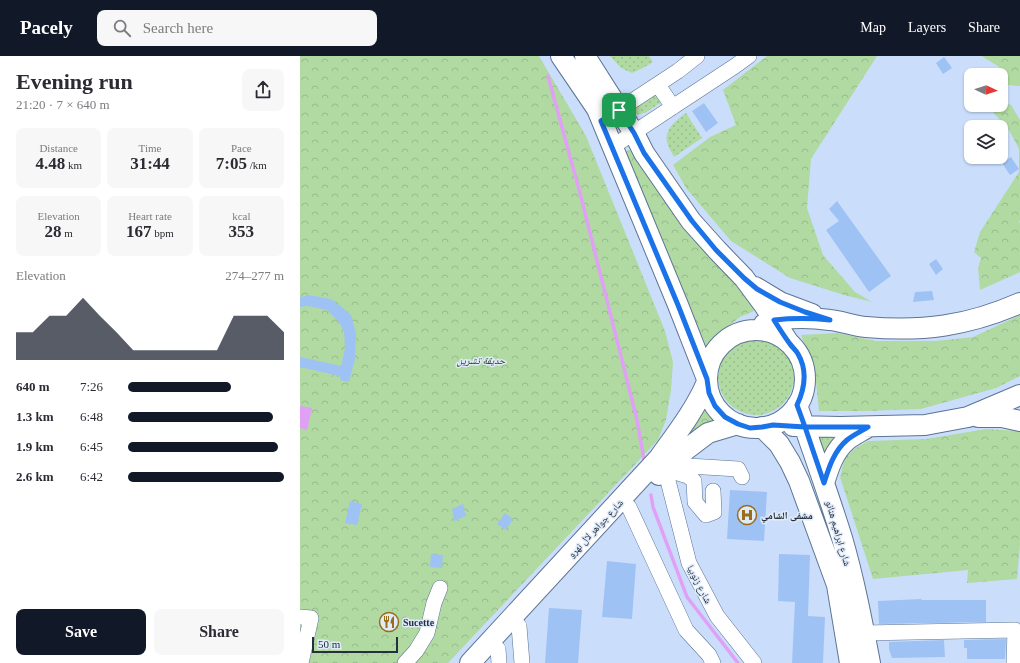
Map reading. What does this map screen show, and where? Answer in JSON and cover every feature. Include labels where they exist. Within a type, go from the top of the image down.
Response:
[{"type":"main road","points":[[561,56],[596,109],[678,305],[707,381],[709,393],[715,406],[725,417],[750,428],[768,426],[868,427],[925,425],[968,417],[1002,417],[1020,421]]},
{"type":"main road","points":[[585,56],[634,133],[644,153],[692,221],[716,250],[757,289],[780,302],[805,312],[830,320],[863,327],[877,328],[932,328],[966,322],[999,312],[1020,303]]},
{"type":"main road","points":[[744,278],[798,354],[803,366],[805,379],[803,393],[797,405],[791,413],[782,420],[768,426]]},
{"type":"main road","points":[[707,381],[709,363],[717,349],[728,338],[774,320],[798,318],[830,320]]},
{"type":"main road","points":[[742,332],[754,330],[767,331],[790,343]]},
{"type":"main road","name":"شارع جواهر لال نهرو","points":[[470,663],[659,458],[700,398],[707,381]]},
{"type":"main road","points":[[968,417],[1020,395]]},
{"type":"main road","name":"شارع ابراهيم هنانو","points":[[797,405],[842,539],[857,598],[870,663]]},
{"type":"main road","name":"شارع جواهر لال نهرو","points":[[485,663],[499,656],[519,626],[679,455],[708,433],[738,424]]},
{"type":"main road","name":"شارع ابراهيم هنانو","points":[[768,426],[790,462],[799,481],[837,585],[850,663]]},
{"type":"main road","points":[[824,483],[830,465],[837,451],[848,439],[868,427]]},
{"type":"street","points":[[601,121],[678,72],[697,56]]},
{"type":"street","points":[[612,147],[673,107],[731,61],[749,56]]},
{"type":"street","points":[[658,85],[673,107]]},
{"type":"street","points":[[667,467],[738,469],[742,477]]},
{"type":"street","points":[[667,467],[688,476],[694,481],[695,502],[706,515],[714,512],[713,491]]},
{"type":"street","name":"شارع زنوبيا","points":[[667,467],[689,563],[716,616],[754,663]]},
{"type":"street","points":[[629,507],[686,630],[709,655],[713,663]]},
{"type":"street","points":[[405,663],[416,651],[427,633],[434,603],[440,588]]},
{"type":"street","points":[[300,617],[311,618],[300,663]]},
{"type":"street","points":[[519,626],[522,663]]},
{"type":"street","points":[[864,633],[1015,630],[1014,663]]},
{"type":"green space","name":"حديقة تشرين","points":[[300,56],[539,56],[586,136],[665,331],[673,362],[671,390],[666,420],[658,440],[448,663],[300,663]]},
{"type":"green space","points":[[610,56],[649,56],[653,62],[632,73],[621,68]]},
{"type":"green space","points":[[767,56],[877,56],[811,159],[807,208],[823,255],[855,292],[872,302],[790,278],[731,241],[686,188],[673,165],[710,137],[736,125],[723,90]]},
{"type":"green space","points":[[982,56],[1020,56],[1020,86],[1008,85],[1008,68],[999,67]]},
{"type":"green space","points":[[656,90],[663,101],[645,113],[634,115],[631,110]]},
{"type":"green space","points":[[1008,104],[1011,105],[1020,120],[1020,272],[980,290],[978,268],[981,258],[974,252],[980,232],[1019,172],[1019,149],[1008,129],[1008,120],[1000,120],[993,112],[1008,112]]},
{"type":"green space","points":[[686,113],[702,138],[674,157],[668,146],[668,131],[678,119]]},
{"type":"green space","points":[[629,150],[634,151],[753,302],[754,311],[740,317],[721,332],[707,348],[625,152]]},
{"type":"green space","points":[[1020,315],[1020,376],[996,388],[921,409],[819,411],[815,372],[801,335],[837,333],[876,341],[936,341],[973,337]]},
{"type":"green space","points":[[749,339],[763,339],[777,345],[788,356],[794,370],[794,384],[791,392],[783,404],[777,409],[763,415],[749,415],[735,409],[724,398],[718,384],[718,370],[724,356],[735,345]]},
{"type":"green space","points":[[703,404],[708,414],[718,420],[684,438]]},
{"type":"green space","points":[[986,429],[1020,431],[1020,545],[1017,579],[967,583],[968,570],[873,579],[840,477],[846,457],[862,444],[869,441],[926,439]]},
{"type":"green space","points":[[837,434],[828,446],[823,462],[819,436]]},
{"type":"shaded area","points":[[300,406],[312,408],[307,430],[300,428]]},
{"type":"building","points":[[944,57],[952,68],[943,74],[936,63]]},
{"type":"building","points":[[704,103],[718,123],[706,132],[692,111]]},
{"type":"building","points":[[1011,157],[1019,169],[1010,175],[1003,164],[1008,164],[1008,159]]},
{"type":"building","points":[[837,201],[891,276],[869,292],[826,230],[839,221],[829,209]]},
{"type":"building","points":[[936,259],[943,269],[936,275],[929,264]]},
{"type":"building","points":[[932,291],[934,300],[913,302],[915,292]]},
{"type":"building","points":[[309,295],[331,299],[351,315],[356,333],[355,359],[349,382],[340,380],[340,376],[300,367],[300,357],[341,366],[345,348],[344,331],[338,321],[327,310],[308,306],[300,307],[300,297]]},
{"type":"building","name":"مشفى الشامي","points":[[730,490],[767,492],[764,541],[727,539]]},
{"type":"building","points":[[350,501],[362,504],[357,525],[345,523]]},
{"type":"building","points":[[463,504],[466,516],[454,521],[452,509]]},
{"type":"building","points":[[505,513],[513,519],[506,530],[497,524]]},
{"type":"building","points":[[431,554],[443,555],[442,568],[430,567]]},
{"type":"building","points":[[779,554],[810,555],[808,616],[825,617],[823,663],[792,663],[795,602],[778,601]]},
{"type":"building","points":[[607,561],[636,564],[632,619],[602,617]]},
{"type":"building","points":[[921,599],[986,600],[986,622],[879,624],[878,601]]},
{"type":"building","points":[[549,608],[582,610],[578,663],[545,663]]},
{"type":"building","points":[[1006,639],[1005,659],[967,659],[967,648],[964,648],[964,640]]},
{"type":"building","points":[[944,640],[945,657],[892,658],[889,649],[889,642]]},
{"type":"waterway","points":[[548,76],[580,193],[637,420],[644,460]]},
{"type":"waterway","points":[[651,495],[653,507],[687,597],[738,663]]},
{"type":"place","name":"مشفى الشامي","points":[[747,515]]},
{"type":"place","name":"Sucette","points":[[389,622]]},
{"type":"route","points":[[619,110],[601,121],[678,305],[707,379],[709,393],[715,406],[725,417],[750,428],[773,425],[805,427],[824,483],[830,465],[837,451],[848,439],[868,427],[805,427],[797,405],[803,393],[805,379],[803,366],[798,354],[774,320],[791,318],[830,320],[780,302],[757,289],[744,278],[716,250],[692,221],[644,153],[634,133],[619,110]]}]
